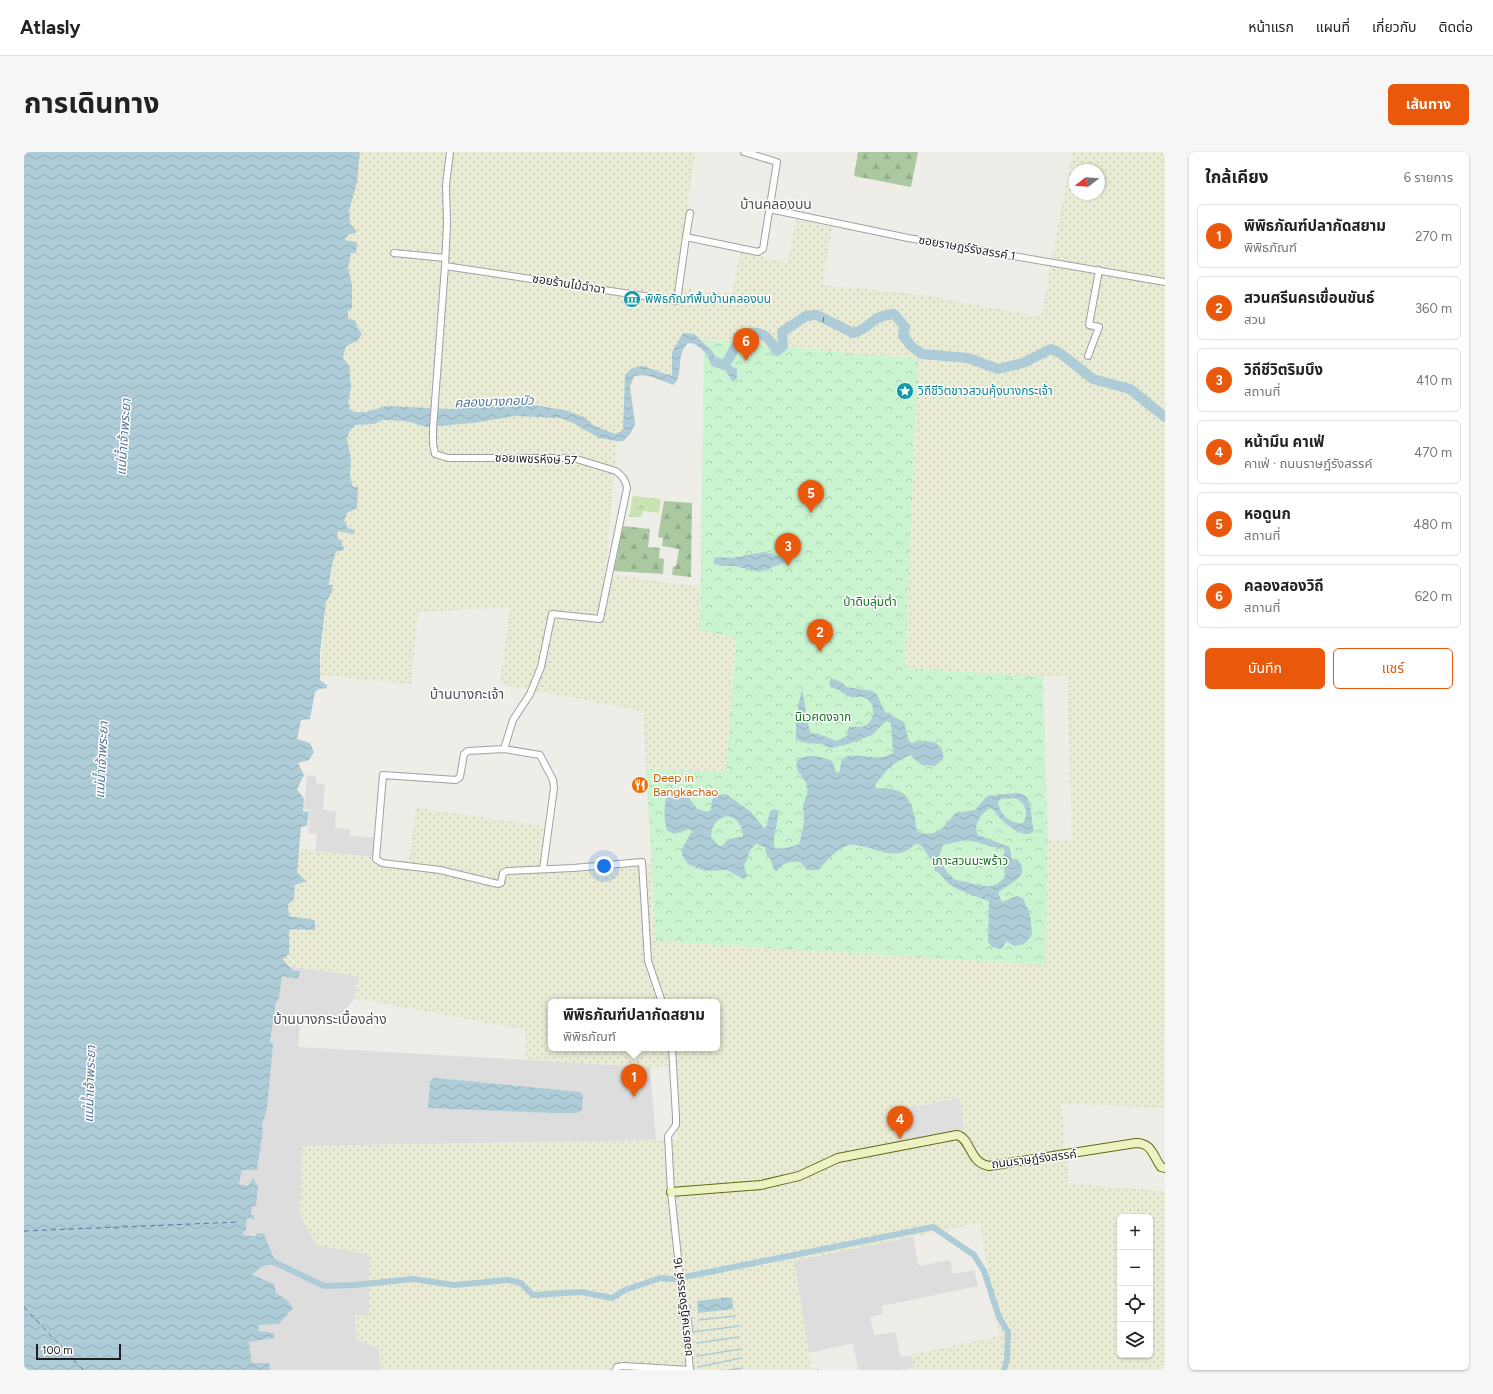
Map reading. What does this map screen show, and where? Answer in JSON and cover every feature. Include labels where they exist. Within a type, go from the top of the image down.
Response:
[{"type":"street","name":"ซอยเพชรหึงษ์ 57","points":[[450,152],[446,185],[447,224],[445,266],[433,429],[433,450],[435,454],[439,457],[573,458],[616,471],[626,483],[627,488],[600,619],[552,614],[541,667],[530,694],[513,720],[504,749]]},
{"type":"street","points":[[690,213],[686,237],[761,251],[764,249],[777,162],[744,152]]},
{"type":"street","name":"ซอยราษฎร์รังสรรค์ 1","points":[[769,208],[908,238],[1165,282]]},
{"type":"street","name":"ซอยร้านไม้ฉำฉา","points":[[445,266],[677,301],[686,237]]},
{"type":"street","points":[[394,253],[445,258]]},
{"type":"street","points":[[1088,356],[1099,327],[1089,325],[1099,270]]},
{"type":"street","points":[[543,869],[554,795],[553,780],[540,755],[504,749],[468,751],[464,754],[460,777],[456,780],[383,775],[376,859],[382,863],[440,870],[498,884],[501,883],[503,874],[507,871],[573,868],[642,862],[648,961],[661,999]]},
{"type":"street","name":"ซอยราษฎ์รังสรรค์ 16","points":[[616,1370],[618,1367],[624,1366],[690,1370],[671,1192],[668,1136],[676,1126],[672,1051]]},
{"type":"street","name":"ถนนราษฎ์รังสรรค์","points":[[671,1192],[761,1185],[799,1176],[838,1158],[958,1135],[963,1137],[974,1156],[982,1165],[989,1166],[1144,1143],[1150,1147],[1161,1167],[1165,1168]]},
{"type":"shaded area","points":[[307,775],[316,776],[316,783],[325,784],[323,810],[336,811],[335,828],[350,829],[350,836],[376,838],[374,857],[315,852],[317,834],[308,833],[310,810],[304,809]]},
{"type":"shaded area","points":[[288,966],[358,976],[355,998],[338,1019],[301,1014],[298,1047],[650,1067],[656,1140],[302,1146],[370,1254],[369,1316],[379,1349],[381,1370],[270,1370],[252,1364],[249,1342],[273,1338],[273,1333],[257,1331],[259,1325],[279,1324],[287,1314],[287,1300],[276,1293],[274,1284],[252,1275],[260,1268],[274,1262],[274,1258],[264,1234],[243,1235],[243,1231],[246,1231],[247,1218],[254,1218],[254,1216],[251,1215],[252,1206],[255,1206],[248,1186],[239,1184],[242,1170],[257,1170],[263,1133],[262,1125],[267,1109],[270,1043],[276,1003],[279,998],[282,976],[300,971],[292,970]]},
{"type":"shaded area","points":[[960,1098],[964,1130],[908,1141],[903,1109]]},
{"type":"shaded area","points":[[913,1236],[919,1266],[950,1260],[953,1274],[974,1270],[978,1286],[882,1306],[883,1314],[870,1317],[874,1335],[895,1332],[901,1357],[911,1355],[914,1367],[899,1370],[858,1370],[853,1343],[809,1353],[794,1261]]},
{"type":"green space","points":[[360,152],[695,152],[676,287],[732,294],[740,252],[788,263],[796,219],[832,228],[822,285],[922,295],[1041,317],[1069,168],[1069,200],[1105,200],[1105,164],[1070,164],[1072,152],[1165,152],[1165,1034],[1163,1034],[1163,1108],[1061,1103],[1069,1184],[1165,1191],[1165,1370],[899,1370],[914,1367],[911,1355],[999,1336],[980,1223],[794,1261],[811,1367],[823,1370],[381,1370],[379,1349],[356,1339],[355,1315],[369,1316],[370,1255],[317,1245],[300,1215],[302,1146],[678,1140],[678,1066],[650,1067],[525,1060],[526,1030],[355,998],[358,976],[288,966],[283,958],[289,954],[289,929],[314,930],[315,920],[289,916],[288,905],[294,899],[299,849],[409,861],[416,808],[543,826],[539,874],[651,863],[656,941],[1046,965],[1048,841],[1072,841],[1067,676],[1043,677],[905,668],[918,359],[705,340],[704,344],[716,358],[737,369],[728,377],[710,363],[709,357],[694,343],[688,343],[682,348],[679,375],[677,382],[673,385],[641,374],[634,376],[630,387],[635,424],[630,434],[623,441],[617,442],[605,574],[700,587],[700,631],[736,636],[726,772],[646,769],[643,711],[500,684],[510,607],[418,612],[411,684],[320,675],[326,602],[332,592],[332,585],[329,585],[334,562],[333,558],[337,551],[343,551],[344,547],[337,539],[338,531],[344,531],[349,528],[344,521],[344,518],[347,513],[357,508],[358,487],[353,487],[350,476],[351,460],[347,439],[349,409],[348,398],[351,383],[348,375],[350,367],[343,358],[346,346],[357,341],[348,319],[348,311],[352,308],[352,285],[347,268],[351,253],[357,242],[345,240],[348,235],[349,211],[360,165]]},
{"type":"green space","points":[[858,152],[918,152],[911,187],[854,176]]},
{"type":"green space","points":[[704,340],[918,359],[905,668],[1043,677],[1048,841],[1046,965],[656,941],[646,769],[726,772],[736,637],[700,631],[704,351],[709,357],[710,363],[723,367],[728,377],[737,378],[716,358],[704,344]]},
{"type":"green space","points":[[633,496],[661,499],[659,513],[643,511],[641,517],[629,517]]},
{"type":"green space","points":[[664,501],[692,503],[691,577],[672,575],[673,567],[676,566],[679,549],[662,546],[663,538],[658,537]]},
{"type":"green space","points":[[623,526],[650,529],[648,547],[660,548],[659,558],[664,559],[663,574],[614,571]]},
{"type":"water","name":"แม่น้ำเจ้าพระยา","points":[[24,152],[360,152],[357,182],[349,211],[350,224],[357,232],[348,235],[345,240],[357,242],[356,253],[351,253],[348,268],[352,285],[352,308],[348,311],[348,319],[355,320],[357,327],[362,334],[357,341],[346,346],[343,358],[350,367],[351,386],[349,406],[354,412],[366,412],[386,406],[452,409],[464,406],[532,405],[565,410],[584,417],[593,425],[615,434],[623,430],[625,375],[632,368],[643,366],[672,376],[672,352],[683,333],[694,334],[713,352],[716,358],[737,369],[737,378],[733,382],[723,367],[710,363],[708,356],[699,347],[692,343],[688,343],[681,354],[677,381],[673,385],[649,376],[634,376],[630,387],[635,424],[630,434],[623,441],[599,438],[561,418],[514,416],[473,423],[426,427],[406,421],[382,420],[374,424],[355,425],[349,432],[347,439],[351,460],[350,476],[353,487],[358,487],[357,508],[347,513],[344,521],[348,528],[355,530],[354,534],[338,531],[337,539],[342,540],[342,546],[344,547],[343,551],[337,551],[333,562],[329,585],[333,585],[332,592],[326,602],[320,653],[320,680],[327,685],[327,688],[319,689],[315,692],[310,719],[301,720],[297,739],[310,743],[314,752],[309,760],[298,763],[304,775],[297,789],[304,799],[303,811],[309,812],[307,826],[301,827],[297,873],[307,881],[295,885],[294,899],[288,905],[289,916],[315,920],[315,930],[289,929],[289,954],[283,959],[292,970],[300,971],[298,979],[282,976],[270,1042],[273,1044],[267,1109],[262,1125],[263,1132],[257,1170],[242,1170],[239,1184],[248,1186],[253,1178],[258,1187],[256,1206],[252,1206],[251,1215],[254,1216],[254,1219],[247,1218],[246,1231],[243,1231],[243,1235],[256,1236],[256,1233],[264,1234],[274,1258],[274,1262],[260,1268],[252,1275],[274,1284],[276,1293],[287,1300],[293,1308],[279,1324],[259,1325],[258,1331],[274,1333],[274,1338],[249,1342],[252,1363],[269,1363],[270,1370],[24,1370]]},
{"type":"water","points":[[765,552],[791,560],[759,572],[735,566],[721,566],[713,563],[715,557],[731,558]]},
{"type":"water","points":[[831,678],[843,683],[846,687],[872,691],[877,695],[885,712],[904,722],[909,741],[912,743],[923,741],[933,742],[941,748],[943,759],[935,766],[922,765],[910,755],[890,767],[875,785],[876,788],[892,789],[903,793],[910,802],[918,832],[931,834],[940,830],[956,813],[975,810],[987,796],[1019,793],[1026,796],[1030,805],[1034,831],[1031,833],[1022,833],[1012,828],[990,808],[981,816],[976,827],[978,835],[1009,847],[1011,859],[1017,859],[1021,865],[1021,875],[998,893],[1002,902],[1017,896],[1023,898],[1030,914],[1032,935],[1024,944],[1014,946],[1007,941],[1001,949],[992,947],[988,942],[989,901],[963,891],[948,883],[939,873],[935,871],[934,864],[921,845],[916,844],[905,852],[893,854],[858,845],[846,846],[830,857],[818,870],[807,870],[800,862],[793,862],[784,864],[777,871],[774,870],[770,858],[767,856],[765,847],[756,844],[750,850],[744,866],[747,876],[743,879],[727,870],[705,871],[688,864],[682,855],[682,849],[692,831],[689,829],[674,834],[667,830],[665,811],[667,796],[669,793],[684,791],[697,809],[707,812],[711,810],[712,800],[715,796],[726,794],[751,812],[764,828],[767,826],[770,811],[775,809],[778,811],[778,816],[774,836],[775,848],[791,847],[799,844],[804,825],[803,807],[807,795],[806,782],[797,770],[797,763],[799,759],[811,756],[831,760],[837,773],[840,771],[841,762],[845,757],[881,757],[893,753],[891,723],[886,721],[872,735],[848,744],[830,748],[821,744],[806,743],[796,739],[796,717],[802,689],[810,734],[816,733],[836,741],[847,736],[849,727],[862,727],[871,720],[873,711],[867,699],[863,697],[848,696],[831,687],[829,683]],"holes":[[[1015,798],[1022,802],[1025,808],[1026,815],[1023,823],[1010,820],[1000,810],[998,802],[1001,799]],[[727,816],[734,818],[741,826],[743,836],[730,839],[722,846],[719,846],[711,837],[715,823]],[[966,840],[1003,848],[1005,851],[1003,857],[1005,876],[1001,881],[992,886],[982,886],[954,879],[945,869],[939,856],[943,845]]]},
{"type":"water","points":[[436,1078],[580,1092],[583,1095],[582,1110],[577,1113],[553,1113],[428,1108],[430,1083],[432,1079]]},
{"type":"water","points":[[732,1297],[733,1309],[698,1313],[697,1301]]},
{"type":"waterway","name":"คลองบางกอบัว","points":[[715,362],[725,365],[740,340],[751,333],[757,333],[765,336],[777,351],[783,346],[782,332],[806,316],[817,315],[853,333],[863,329],[880,317],[894,314],[905,327],[903,335],[911,346],[922,354],[968,358],[998,369],[1023,363],[1051,349],[1060,353],[1093,379],[1130,389],[1165,417]]},
{"type":"waterway","points":[[266,1262],[274,1262],[324,1286],[355,1285],[413,1279],[454,1285],[508,1280],[521,1283],[533,1295],[581,1292],[612,1298],[625,1290],[660,1278],[674,1279],[933,1227],[974,1255],[984,1271],[999,1317],[1008,1332],[1007,1360],[1004,1370]]},
{"type":"waterway","points":[[690,1305],[693,1332],[739,1326]]},
{"type":"waterway","points":[[699,1320],[735,1316]]},
{"type":"waterway","points":[[697,1343],[739,1337]]},
{"type":"waterway","points":[[697,1356],[741,1349]]},
{"type":"waterway","points":[[698,1367],[741,1358]]},
{"type":"waterway","points":[[728,1370],[742,1368]]},
{"type":"ferry route","points":[[823,322],[824,316]]},
{"type":"ferry route","points":[[24,1231],[239,1222]]},
{"type":"ferry route","points":[[24,1307],[83,1370]]},
{"type":"place","name":"พิพิธภัณฑ์พื้นบ้านคลองบน","points":[[632,299]]},
{"type":"place","name":"คลองสองวิถี","points":[[746,361]]},
{"type":"place","name":"วิถีชีวิตชาวสวนคุ้งบางกระเจ้า","points":[[905,391]]},
{"type":"place","name":"หอดูนก","points":[[811,513]]},
{"type":"place","name":"วิถีชีวิตริมบึง","points":[[788,566]]},
{"type":"place","name":"สวนศรีนครเขื่อนขันธ์","points":[[820,652]]},
{"type":"place","name":"Deep in Bangkachao","points":[[640,785]]},
{"type":"place","name":"พิพิธภัณฑ์ปลากัดสยาม","points":[[634,1097]]},
{"type":"place","name":"หน้ามึน คาเฟ่","points":[[900,1139]]},
{"type":"district","name":"บ้านคลองบน","points":[[776,204]]},
{"type":"district","name":"บ้านบางกะเจ้า","points":[[467,694]]},
{"type":"district","name":"บ้านบางกระเบื้องล่าง","points":[[330,1019]]},
{"type":"park label","name":"ป่าดิบลุ่มต่ำ","points":[[870,602]]},
{"type":"park label","name":"นิเวศดงจาก","points":[[823,717]]},
{"type":"park label","name":"เกาะสวนมะพร้าว","points":[[970,861]]}]
